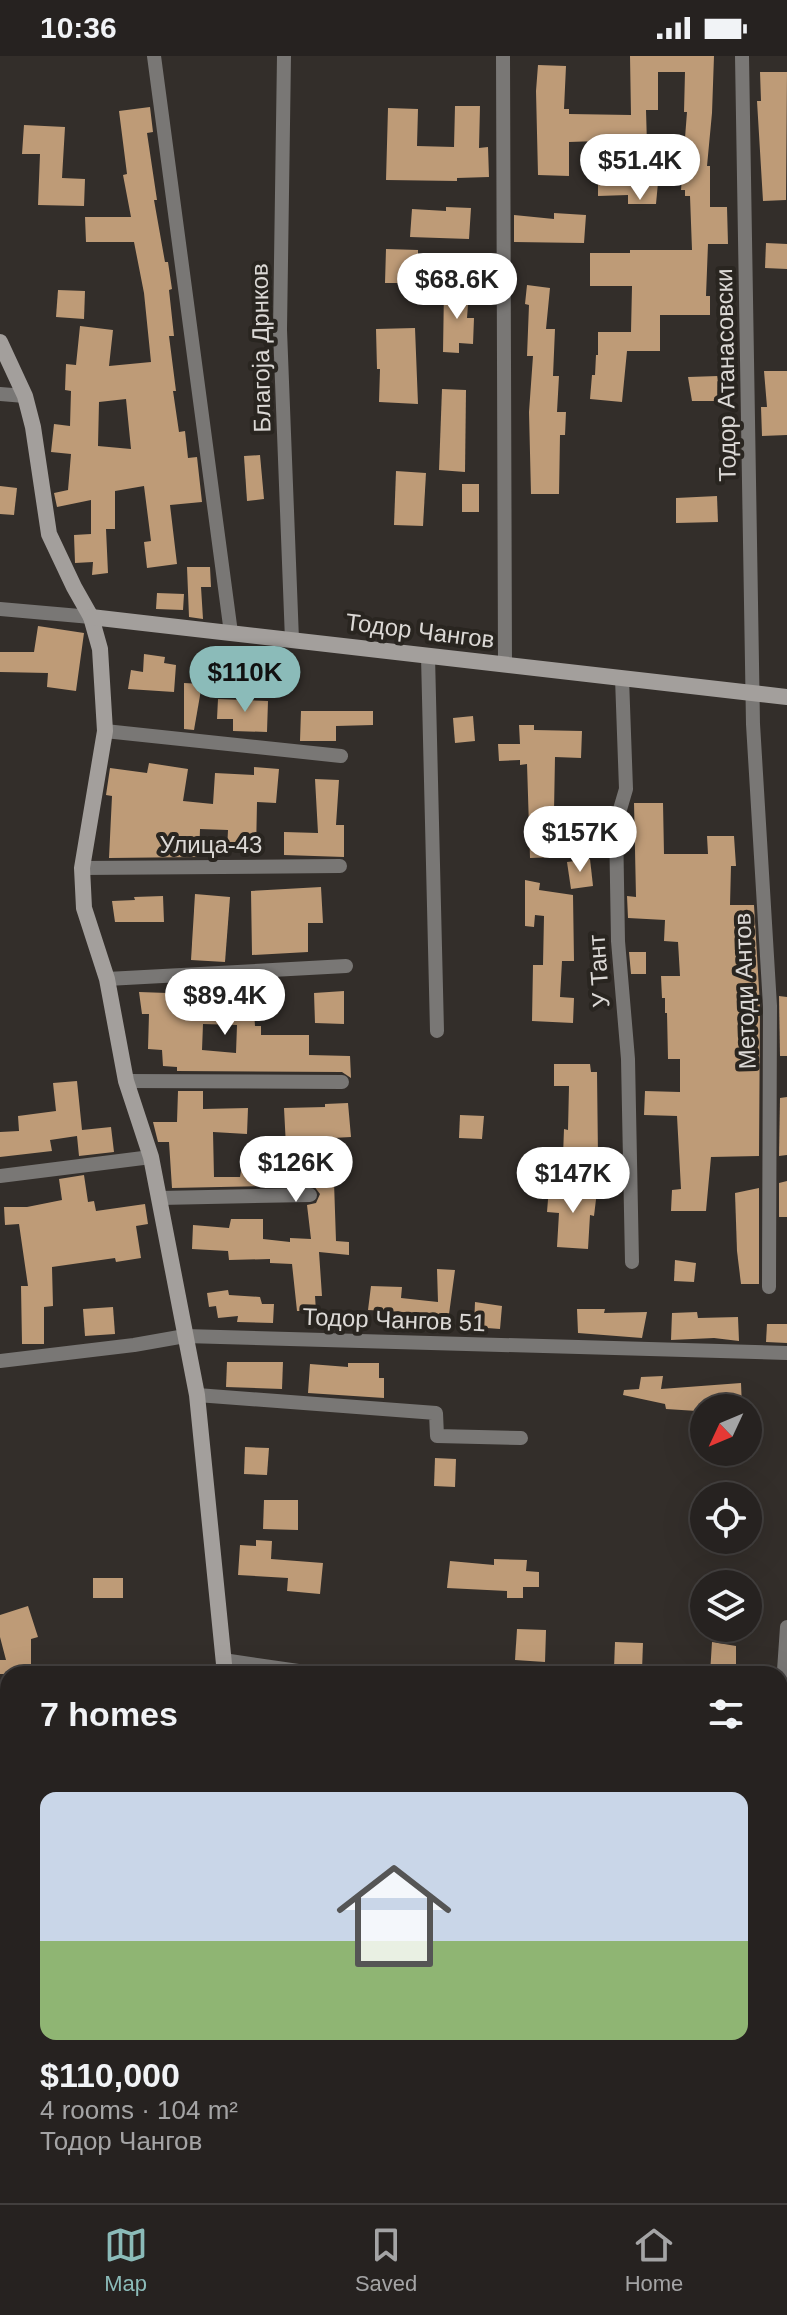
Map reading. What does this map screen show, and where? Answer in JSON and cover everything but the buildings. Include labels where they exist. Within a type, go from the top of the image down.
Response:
[{"type":"street","points":[[154,56],[231,633]]},
{"type":"street","name":"Благоја Дрнков","points":[[284,56],[280,330],[292,640]]},
{"type":"street","points":[[503,56],[505,665]]},
{"type":"street","name":"Тодор Атанасовски","points":[[742,56],[753,693]]},
{"type":"street","points":[[0,342],[25,396],[33,427],[49,534],[91,617],[100,649],[105,731],[82,868],[84,908],[107,979],[126,1081],[151,1157],[197,1395],[224,1666]]},
{"type":"street","points":[[0,394],[25,396]]},
{"type":"street","name":"Тодор Чангов","points":[[0,609],[787,697]]},
{"type":"street","points":[[428,656],[437,1031]]},
{"type":"street","name":"У Тант","points":[[622,678],[626,789],[616,823],[618,941],[628,1059],[632,1262]]},
{"type":"street","name":"Методи Антов","points":[[753,693],[770,1006],[769,1287]]},
{"type":"street","points":[[105,731],[341,756]]},
{"type":"street","name":"Улица-43","points":[[82,868],[340,866]]},
{"type":"street","points":[[107,979],[346,966]]},
{"type":"street","points":[[126,1081],[342,1082]]},
{"type":"street","points":[[0,1176],[151,1157]]},
{"type":"street","points":[[160,1198],[310,1195]]},
{"type":"street","name":"Тодор Чангов 51","points":[[0,1361],[79,1353],[185,1336],[787,1353]]},
{"type":"street","points":[[197,1395],[436,1413],[437,1436],[521,1438]]},
{"type":"street","points":[[784,1666],[787,1627]]}]
